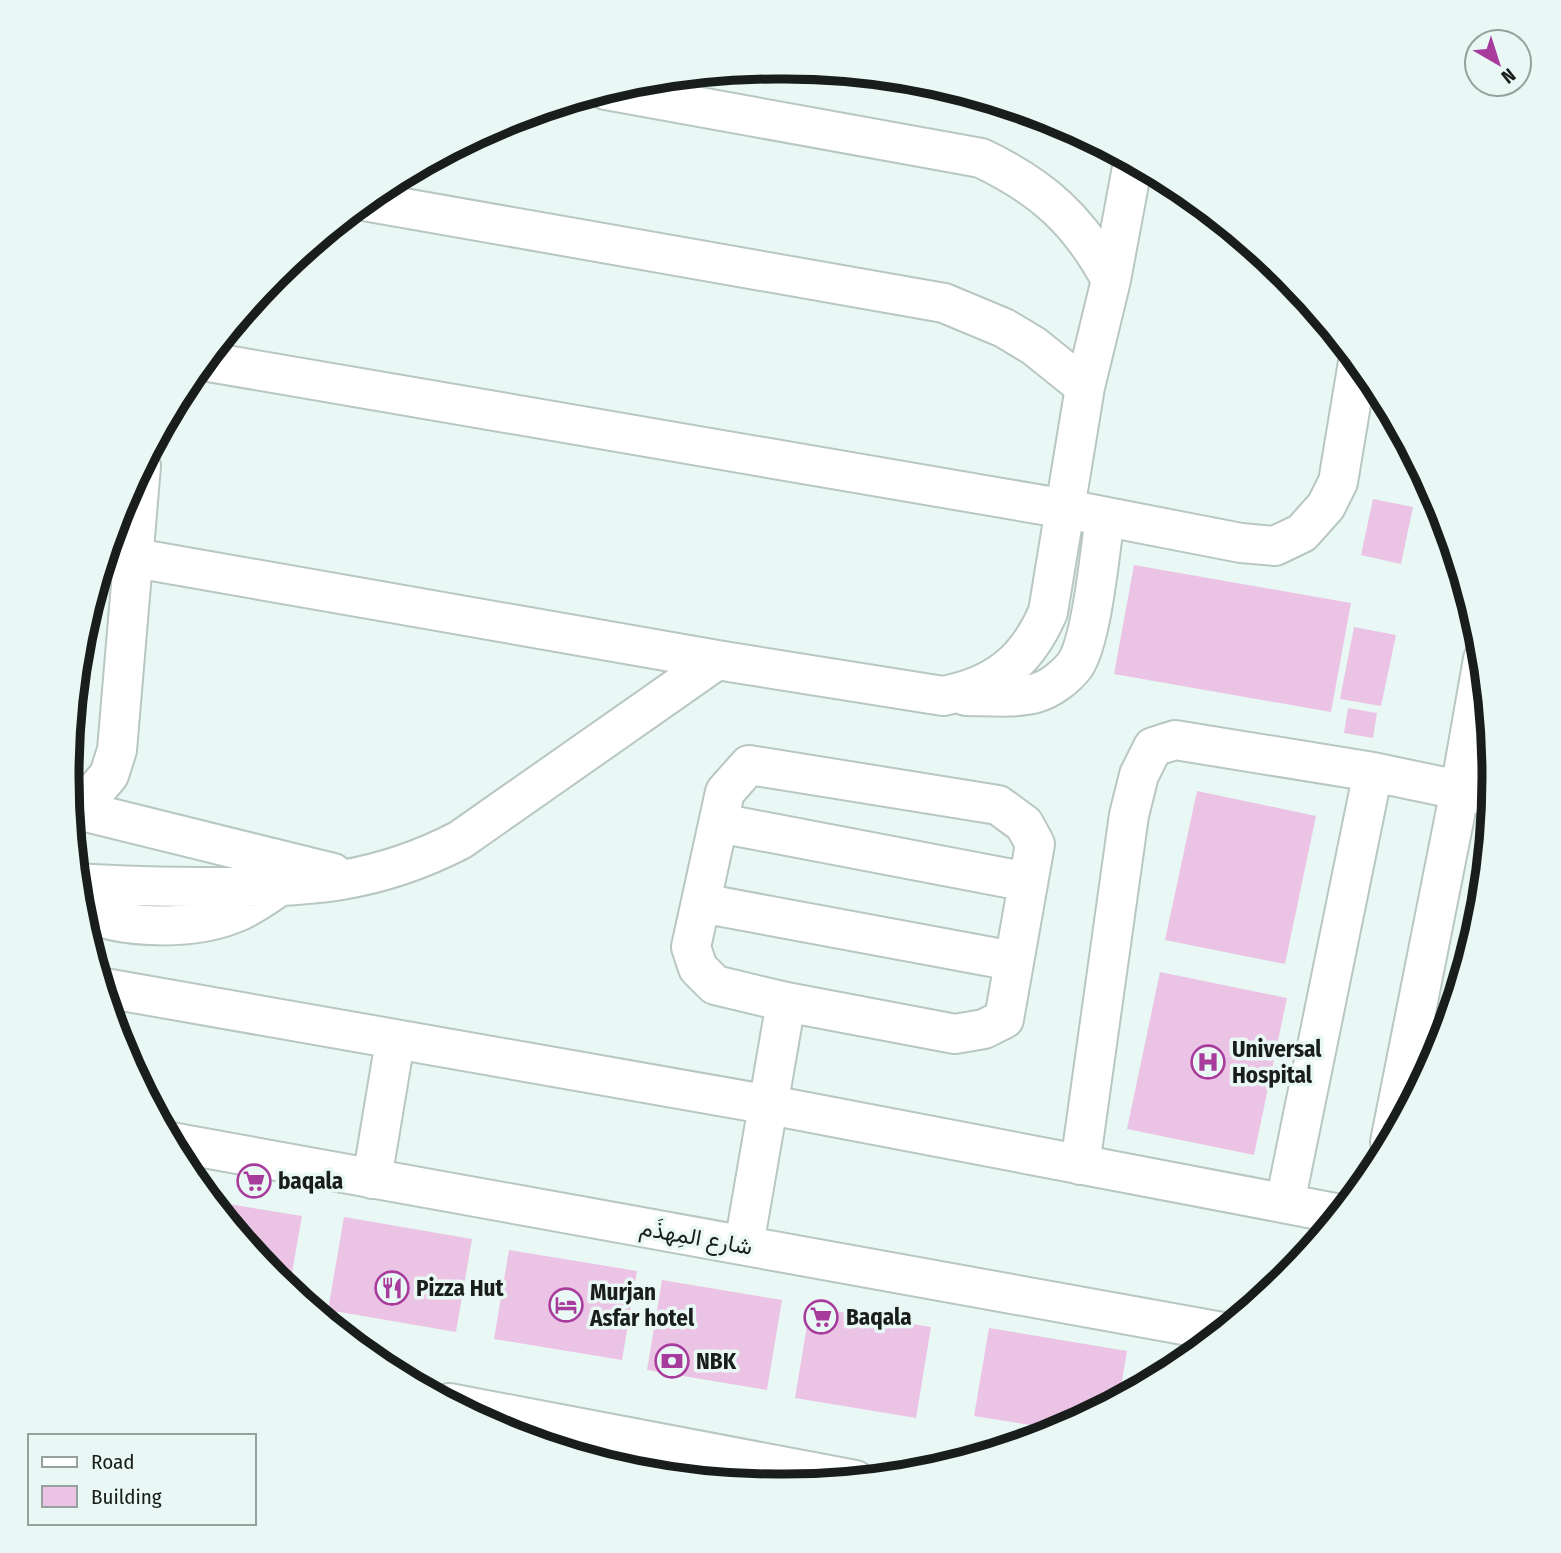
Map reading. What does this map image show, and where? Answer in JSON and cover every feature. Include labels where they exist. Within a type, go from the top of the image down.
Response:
[{"type":"street","points":[[630,94],[981,158],[1036,189],[1060,209],[1080,230],[1111,280]]},
{"type":"street","points":[[943,696],[963,692],[1000,675],[1029,647],[1048,611],[1085,387],[1111,280],[1131,171]]},
{"type":"street","points":[[378,204],[944,303],[1004,328],[1034,346],[1085,387]]},
{"type":"street","points":[[214,364],[1066,509],[1241,543],[1275,546],[1302,533],[1326,506],[1338,482],[1356,376]]},
{"type":"street","points":[[80,804],[109,775],[114,764],[139,493]]},
{"type":"street","points":[[135,558],[717,660],[943,696],[1023,695],[1037,692],[1057,682],[1075,664],[1086,641],[1105,517]]},
{"type":"street","points":[[87,884],[278,887],[320,885],[356,879],[428,856],[460,840],[717,660]]},
{"type":"street","points":[[1399,1106],[1476,794],[1480,720]]},
{"type":"street","points":[[1080,1165],[1129,814],[1139,775],[1153,747],[1175,740],[1373,772],[1476,794]]},
{"type":"street","points":[[749,765],[998,805],[1024,824],[1035,844],[1004,1019],[984,1029],[954,1034],[786,1002],[715,985],[698,968],[691,947],[719,823],[725,792],[749,765]]},
{"type":"street","points":[[1285,1203],[1373,772]]},
{"type":"street","points":[[80,810],[356,879]]},
{"type":"street","points":[[719,823],[1028,882]]},
{"type":"street","points":[[92,914],[110,920],[188,924],[236,913],[278,887]]},
{"type":"street","points":[[701,903],[1013,961]]},
{"type":"street","points":[[113,989],[770,1105],[1329,1212]]},
{"type":"street","points":[[744,1245],[786,1002]]},
{"type":"street","points":[[372,1179],[395,1041]]},
{"type":"street","name":"شارع المِهذَم","points":[[184,1144],[1209,1330]]},
{"type":"street","points":[[485,1410],[819,1473]]},
{"type":"building","points":[[1373,499],[1413,507],[1401,564],[1361,555]]},
{"type":"building","points":[[1134,565],[1351,603],[1331,712],[1114,674]]},
{"type":"building","points":[[1354,627],[1396,635],[1381,706],[1340,699]]},
{"type":"building","points":[[1348,708],[1377,713],[1373,738],[1344,733]]},
{"type":"building","points":[[1197,791],[1316,816],[1285,964],[1165,940]]},
{"type":"building","points":[[1160,972],[1287,998],[1254,1155],[1127,1129]]},
{"type":"building","points":[[225,1203],[302,1216],[291,1278],[252,1237]]},
{"type":"building","points":[[344,1217],[472,1239],[456,1332],[328,1310]]},
{"type":"building","name":"Murjan Asfar hotel","points":[[509,1250],[637,1271],[622,1360],[494,1339]]},
{"type":"building","points":[[662,1280],[782,1300],[767,1390],[647,1370]]},
{"type":"building","points":[[810,1307],[931,1327],[916,1418],[795,1398]]},
{"type":"building","points":[[989,1328],[1127,1351],[1121,1387],[1052,1421],[1038,1426],[974,1416]]},
{"type":"place","name":"Universal Hospital","points":[[1208,1062]]},
{"type":"place","name":"baqala","points":[[254,1181]]},
{"type":"place","name":"Pizza Hut","points":[[392,1288]]},
{"type":"place","name":"Murjan Asfar hotel","points":[[566,1305]]},
{"type":"place","name":"Baqala","points":[[821,1317]]},
{"type":"place","name":"NBK","points":[[672,1361]]}]
